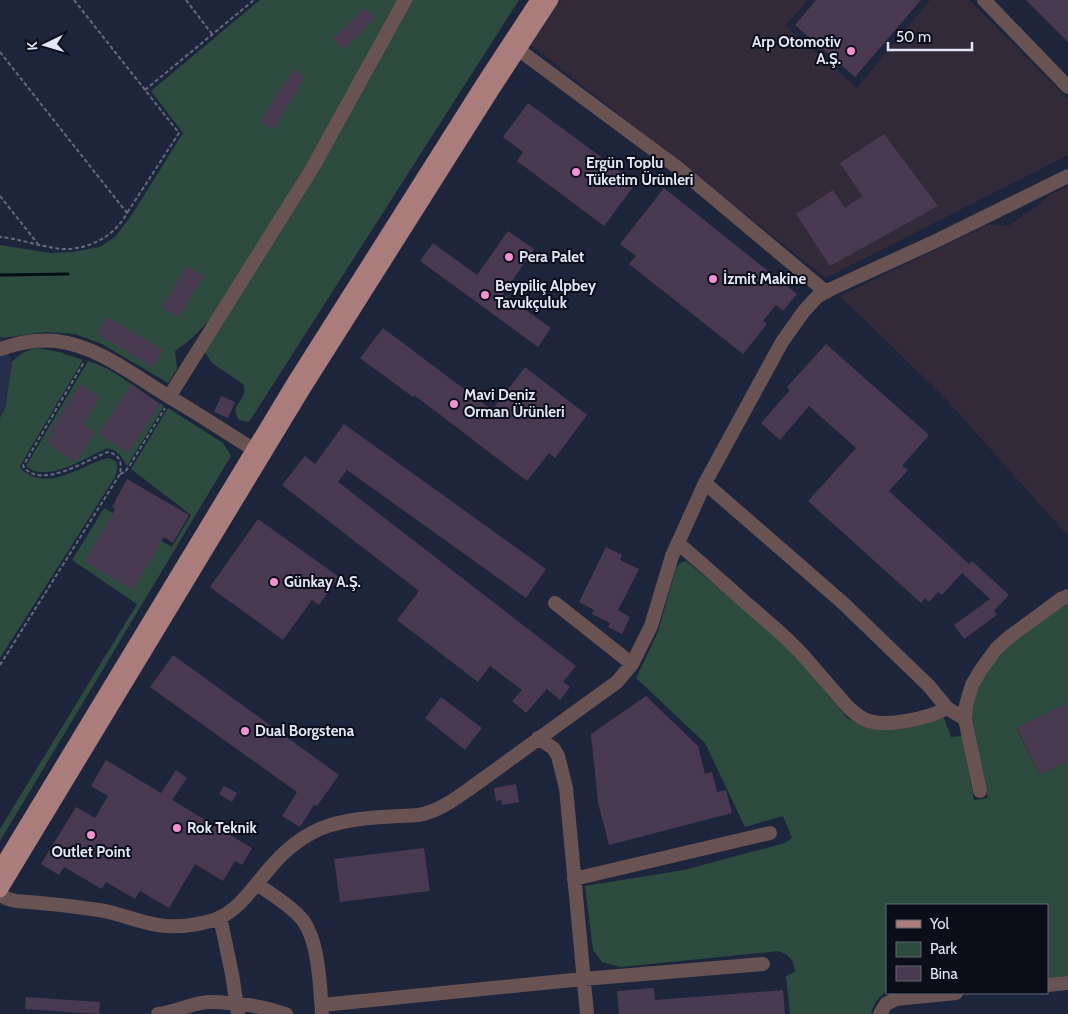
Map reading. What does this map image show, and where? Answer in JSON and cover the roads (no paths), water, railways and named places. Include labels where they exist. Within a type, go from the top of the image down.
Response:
[{"type":"main road","points":[[0,890],[258,453],[304,366],[538,0]]},
{"type":"main road","points":[[0,869],[258,453],[303,389],[551,0]]},
{"type":"street","points":[[170,397],[313,167],[405,0]]},
{"type":"street","points":[[984,0],[1068,87]]},
{"type":"street","points":[[518,50],[678,168],[826,292]]},
{"type":"street","points":[[0,895],[16,901],[100,910],[157,925],[187,925],[215,919],[240,904],[284,852],[308,834],[328,825],[350,820],[428,813],[450,802],[617,682],[632,664],[651,626],[672,556],[705,483],[782,342],[804,311],[817,297],[1068,176]]},
{"type":"street","points":[[0,350],[18,343],[46,341],[66,343],[90,351],[120,366],[258,453]]},
{"type":"street","points":[[705,483],[843,603],[929,686],[947,708],[965,719]]},
{"type":"street","points":[[678,543],[800,652],[850,709],[861,718],[877,723],[892,723],[928,716],[947,708]]},
{"type":"street","points":[[980,791],[965,719],[966,705],[972,685],[996,649],[1008,638],[1061,599],[1068,596]]},
{"type":"street","points":[[555,603],[632,664]]},
{"type":"street","points":[[538,738],[553,748],[558,756],[566,788],[587,1014]]},
{"type":"street","points":[[574,879],[770,833]]},
{"type":"street","points":[[257,884],[291,909],[306,925],[311,935],[315,953],[322,1009],[583,980],[763,964]]},
{"type":"street","points":[[220,917],[237,1009]]},
{"type":"street","points":[[1048,985],[1068,983]]},
{"type":"street","points":[[880,1014],[886,1004],[896,999],[946,994]]},
{"type":"street","points":[[158,1014],[200,1003],[213,1002],[237,1009],[252,1005],[286,1014]]},
{"type":"waterway","points":[[0,275],[68,274]]},
{"type":"place","name":"Arp Otomotiv A.Ş.","points":[[851,51]]},
{"type":"place","name":"Ergün Toplu Tüketim Ürünleri","points":[[576,172]]},
{"type":"place","name":"Pera Palet","points":[[509,257]]},
{"type":"place","name":"İzmit Makine","points":[[713,279]]},
{"type":"place","name":"Beypiliç Alpbey Tavukçuluk","points":[[485,295]]},
{"type":"place","name":"Mavi Deniz Orman Ürünleri","points":[[454,404]]},
{"type":"place","name":"Günkay A.Ş.","points":[[274,582]]},
{"type":"place","name":"Dual Borgstena","points":[[245,731]]},
{"type":"place","name":"Rok Teknik","points":[[177,828]]},
{"type":"place","name":"Outlet Point","points":[[91,835]]}]
